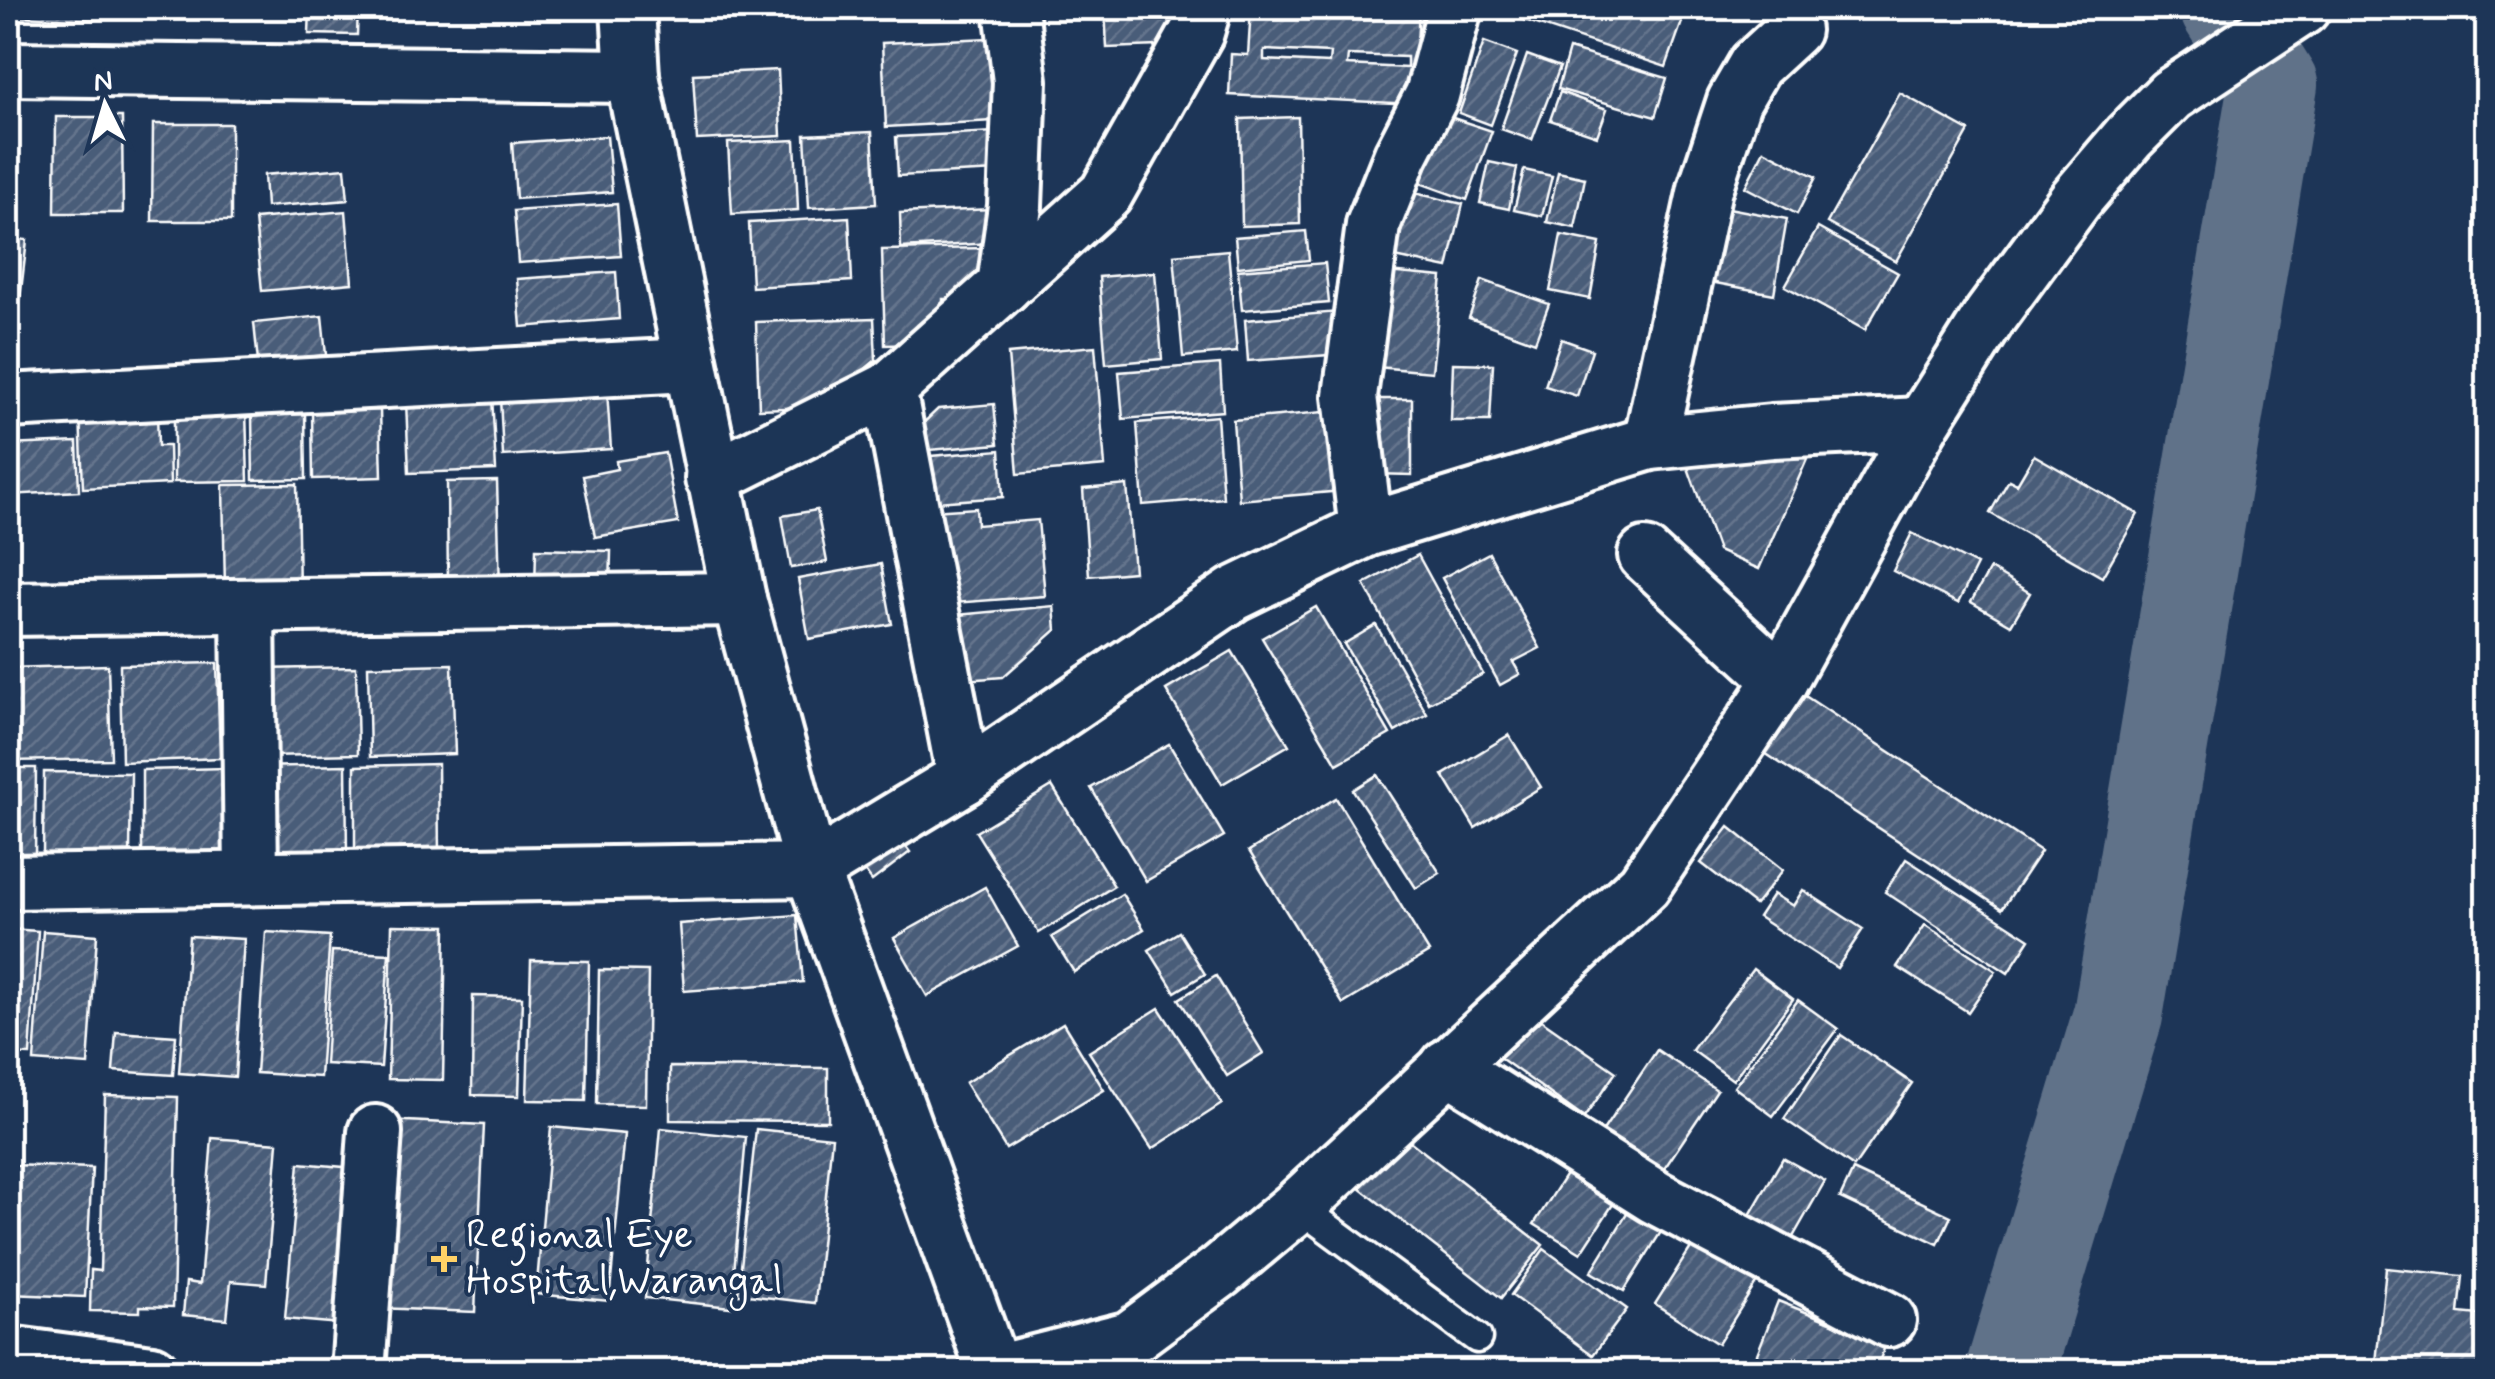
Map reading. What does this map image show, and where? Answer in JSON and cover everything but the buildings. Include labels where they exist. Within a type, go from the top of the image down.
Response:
[{"type":"street","points":[[628,8],[632,76],[738,600],[812,870],[994,1372],[1130,1338],[1219,1272],[1298,1206],[1644,885],[1781,680],[1922,424],[1990,316],[2076,199],[2171,94],[2303,8]]},
{"type":"street","points":[[1004,286],[1015,206],[1020,81],[1011,8]]},
{"type":"street","points":[[712,478],[889,390],[1106,194],[1196,32],[1204,8]]},
{"type":"street","points":[[1366,530],[1350,396],[1373,225],[1401,155],[1432,94],[1455,8]]},
{"type":"street","points":[[1650,444],[1705,189],[1734,101],[1755,65],[1793,30]]},
{"type":"street","points":[[8,69],[632,76]]},
{"type":"street","points":[[8,401],[689,365]]},
{"type":"street","points":[[889,390],[964,778]]},
{"type":"street","points":[[8,882],[812,870],[964,778],[1234,594],[1366,530],[1650,444],[1772,431],[1922,424]]},
{"type":"street","points":[[1645,556],[1781,680]]},
{"type":"street","points":[[8,609],[738,600]]},
{"type":"street","points":[[248,606],[252,878]]},
{"type":"street","points":[[1447,1066],[1654,1196],[1889,1320]]},
{"type":"street","points":[[358,1372],[374,1132]]},
{"type":"street","points":[[8,1352],[49,1366],[152,1372]]},
{"type":"lane","points":[[1298,1206],[1477,1338]]},
{"type":"waterway","points":[[2010,1372],[2118,1015],[2273,85],[2225,8]]},
{"type":"place","name":"Regional Eye Hospital,Warangal","points":[[444,1259]]}]
